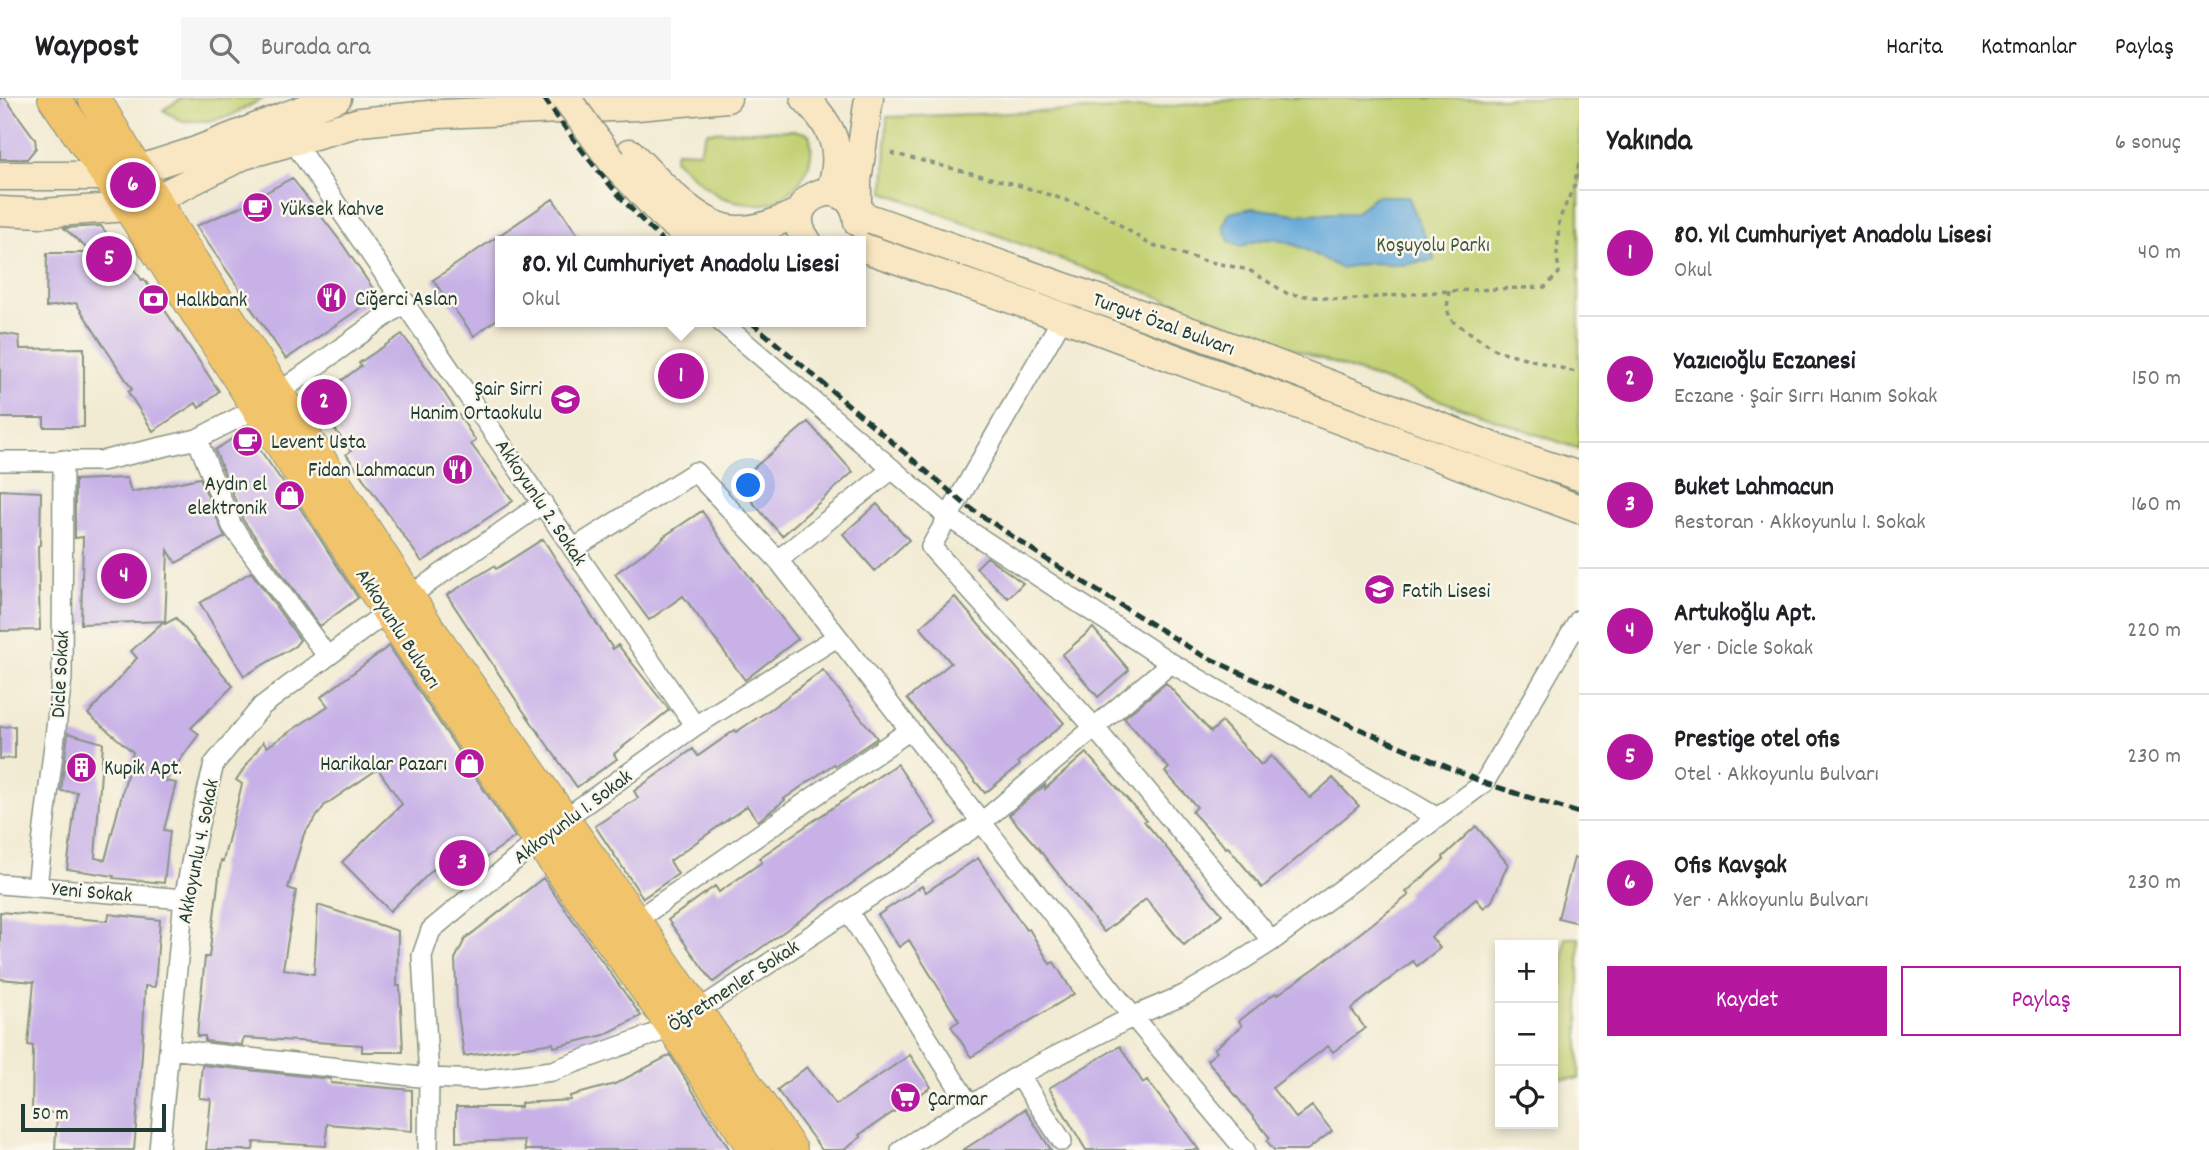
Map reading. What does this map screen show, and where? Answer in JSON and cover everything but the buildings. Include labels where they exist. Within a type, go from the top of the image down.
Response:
[{"type":"main road","name":"Akkoyunlu Bulvarı","points":[[54,98],[122,173],[398,604],[539,840],[791,1150]]},
{"type":"main road","points":[[0,176],[122,173],[196,151],[338,98]]},
{"type":"main road","points":[[566,98],[621,157],[710,222],[736,230],[770,225],[800,212]]},
{"type":"main road","points":[[590,98],[621,157],[660,212],[688,236]]},
{"type":"main road","points":[[0,211],[42,213],[142,204],[244,155],[360,122],[439,114],[637,106],[727,98]]},
{"type":"main road","points":[[805,98],[833,134],[837,173],[830,191]]},
{"type":"main road","points":[[853,236],[857,229],[857,181],[869,98]]},
{"type":"main road","name":"Akkoyunlu Bulvarı","points":[[102,100],[122,173]]},
{"type":"main road","points":[[804,236],[798,221],[804,203],[811,196],[830,191],[847,198],[854,205],[857,214]]},
{"type":"main road","name":"Turgut Özal Bulvarı","points":[[857,214],[1197,334],[1491,446],[1579,476]]},
{"type":"main road","name":"Turgut Özal Bulvarı","points":[[866,249],[1063,317],[1579,509]]},
{"type":"main road","name":"Akkoyunlu Bulvarı","points":[[398,604],[427,626],[635,921],[755,1150]]},
{"type":"street","name":"Akkoyunlu 2. Sokak","points":[[293,141],[695,726]]},
{"type":"street","points":[[0,461],[101,461],[197,439],[268,401],[405,302]]},
{"type":"street","points":[[1063,317],[931,547],[1094,727],[1272,941]]},
{"type":"street","points":[[728,327],[948,517],[1171,663],[1437,817]]},
{"type":"street","points":[[197,439],[232,526],[327,656]]},
{"type":"street","name":"Dicle Sokak","points":[[37,886],[62,678],[62,460]]},
{"type":"street","points":[[778,560],[891,470]]},
{"type":"street","points":[[573,549],[695,472],[778,560],[1096,971],[1245,1150]]},
{"type":"street","name":"Akkoyunlu 4. Sokak","points":[[159,1150],[184,900],[214,764],[262,705],[398,604],[543,503]]},
{"type":"street","points":[[901,1150],[1019,1075],[1134,1016],[1184,995],[1272,941],[1484,783],[1579,620]]},
{"type":"street","name":"Akkoyunlu 1. Sokak","points":[[429,1150],[429,1079],[422,956],[432,930],[564,819],[695,726],[837,637]]},
{"type":"street","name":"Öğretmenler Sokak","points":[[169,1049],[429,1079],[481,1080],[552,1071],[684,1019],[848,911],[982,822],[1171,663]]},
{"type":"street","points":[[635,921],[910,730]]},
{"type":"street","name":"Yeni Sokak","points":[[0,884],[184,900]]},
{"type":"street","points":[[848,911],[970,1106]]},
{"type":"street","points":[[1019,1075],[1062,1142]]},
{"type":"path","points":[[891,153],[1018,186],[1097,211],[1149,244],[1201,260],[1249,270],[1288,294],[1343,300],[1449,291],[1545,288],[1559,273],[1559,220],[1574,186],[1579,163]]},
{"type":"path","points":[[1449,291],[1447,309],[1451,320],[1496,349],[1579,373]]},
{"type":"green space","points":[[182,98],[264,98],[230,116],[207,121],[182,121],[163,110]]},
{"type":"green space","name":"Koşuyolu Parkı","points":[[1249,98],[1579,98],[1579,449],[1316,357],[884,192],[887,117],[1153,108]]},
{"type":"green space","points":[[794,130],[809,134],[811,156],[808,166],[804,176],[790,192],[770,203],[753,204],[721,197],[674,159],[676,151],[699,152],[707,132]]},
{"type":"green space","points":[[1565,938],[1579,938],[1579,1079],[1558,1078]]},
{"type":"water","points":[[1375,196],[1408,196],[1435,260],[1401,265],[1371,263],[1340,268],[1300,247],[1277,240],[1266,239],[1241,247],[1229,241],[1223,227],[1229,213],[1252,208],[1297,214],[1355,213]]},
{"type":"railway","points":[[544,98],[600,173],[658,236]]},
{"type":"railway","points":[[757,327],[966,505],[1049,561],[1200,654],[1353,726],[1484,783],[1579,813]]},
{"type":"place","name":"Ofis Kavşak","points":[[133,185]]},
{"type":"place","name":"Yüksek kahve","points":[[258,208]]},
{"type":"place","name":"Prestige otel ofis","points":[[109,259]]},
{"type":"place","name":"Ciğerci Aslan","points":[[332,298]]},
{"type":"place","name":"Halkbank","points":[[153,299]]},
{"type":"place","name":"80. Yıl Cumhuriyet Anadolu Lisesi","points":[[681,376]]},
{"type":"place","name":"Şair Sirri Hanim Ortaokulu","points":[[565,400]]},
{"type":"place","name":"Yazıcıoğlu Eczanesi","points":[[324,402]]},
{"type":"place","name":"Levent Usta","points":[[248,441]]},
{"type":"place","name":"Fidan Lahmacun","points":[[458,469]]},
{"type":"place","name":"Aydın el elektronik","points":[[290,495]]},
{"type":"place","name":"Artukoğlu Apt.","points":[[124,576]]},
{"type":"place","name":"Fatih Lisesi","points":[[1379,590]]},
{"type":"place","name":"Harikalar Pazarı","points":[[470,763]]},
{"type":"place","name":"Kupik Apt.","points":[[81,767]]},
{"type":"place","name":"Buket Lahmacun","points":[[462,863]]},
{"type":"place","name":"Çarmar","points":[[905,1098]]}]
